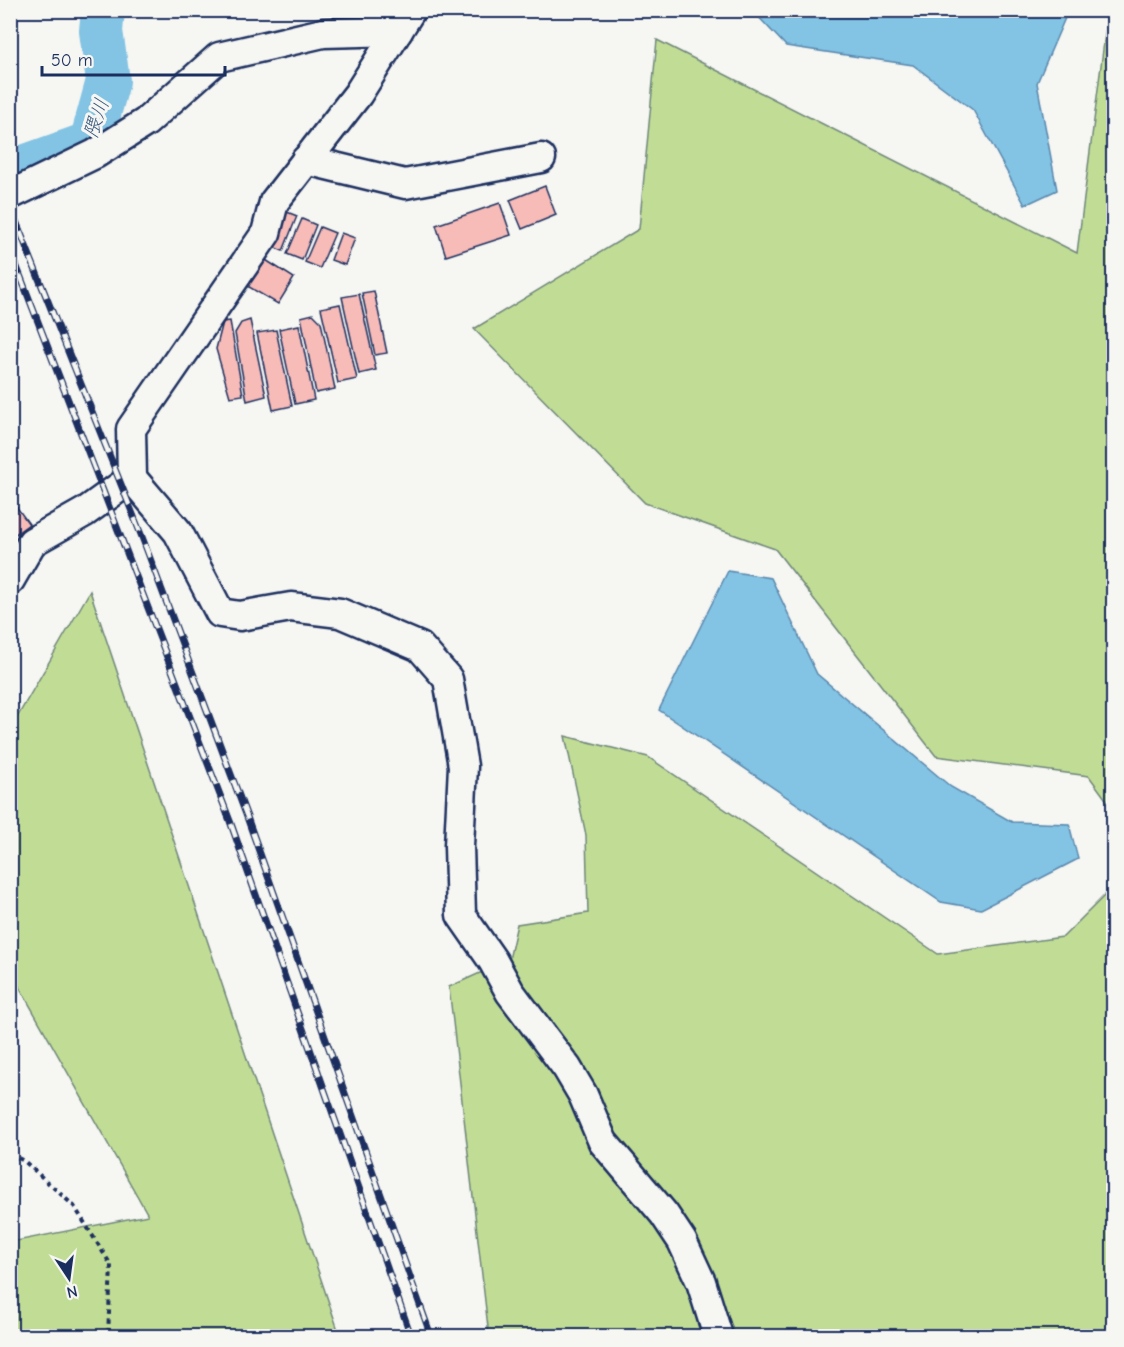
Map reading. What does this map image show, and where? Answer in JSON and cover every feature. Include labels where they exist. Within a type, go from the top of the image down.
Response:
[{"type":"street","points":[[405,21],[358,94],[274,202],[266,233],[260,243],[131,429],[132,478],[178,532],[220,613],[240,616],[291,607],[340,613],[420,647],[448,679],[464,766],[459,846],[461,915],[493,961],[510,992],[567,1068],[583,1095],[603,1142],[664,1214],[682,1241],[701,1282],[718,1336]]},
{"type":"street","points":[[10,195],[95,154],[146,122],[219,57],[323,33],[405,21]]},
{"type":"street","points":[[306,160],[405,183],[541,158]]},
{"type":"street","points":[[10,580],[32,542],[85,512],[132,478]]},
{"type":"path","points":[[10,1154],[24,1161],[74,1206],[111,1264],[108,1336]]},
{"type":"green space","points":[[1108,11],[1114,11],[1113,809],[1089,776],[936,756],[775,549],[645,503],[474,329],[639,229],[657,40],[1077,253]]},
{"type":"green space","points":[[90,591],[340,1336],[11,1336],[11,1242],[148,1215],[11,972],[11,728]]},
{"type":"green space","points":[[565,736],[648,757],[938,954],[1063,937],[1113,887],[1113,1336],[489,1336],[449,987],[509,960],[517,924],[588,913],[586,835]]},
{"type":"water","points":[[753,11],[1068,11],[1037,83],[1057,190],[1025,205],[973,110],[913,65],[786,46]]},
{"type":"water","points":[[728,571],[771,578],[817,674],[951,787],[1012,822],[1069,824],[1078,859],[981,909],[941,902],[659,710]]},
{"type":"building","points":[[545,186],[556,215],[522,229],[510,200]]},
{"type":"building","points":[[500,203],[511,235],[446,256],[436,225]]},
{"type":"building","points":[[282,210],[297,216],[283,251],[268,245]]},
{"type":"building","points":[[302,219],[316,225],[302,260],[287,254]]},
{"type":"building","points":[[320,227],[335,233],[320,268],[305,262]]},
{"type":"building","points":[[341,233],[355,238],[345,265],[331,260]]},
{"type":"building","points":[[261,257],[294,278],[278,304],[244,284]]},
{"type":"building","points":[[374,291],[387,353],[375,355],[362,293]]},
{"type":"building","points":[[359,294],[376,370],[359,374],[342,297]]},
{"type":"building","points":[[340,304],[357,379],[338,383],[321,308]]},
{"type":"building","points":[[313,314],[321,322],[335,389],[316,393],[301,317]]},
{"type":"building","points":[[250,320],[266,396],[247,401],[235,333],[241,323]]},
{"type":"building","points":[[230,321],[243,395],[230,397],[216,349],[223,322]]},
{"type":"building","points":[[299,325],[314,400],[295,404],[279,329]]},
{"type":"building","points":[[276,330],[292,406],[273,410],[257,333]]},
{"type":"building","points":[[13,502],[29,524],[10,538],[10,504]]},
{"type":"waterway","name":"隈川","points":[[10,172],[91,143],[108,81],[101,31],[103,10]]},
{"type":"railway","points":[[10,206],[142,537],[247,817],[431,1336]]},
{"type":"railway","points":[[10,249],[230,821],[411,1336]]}]
